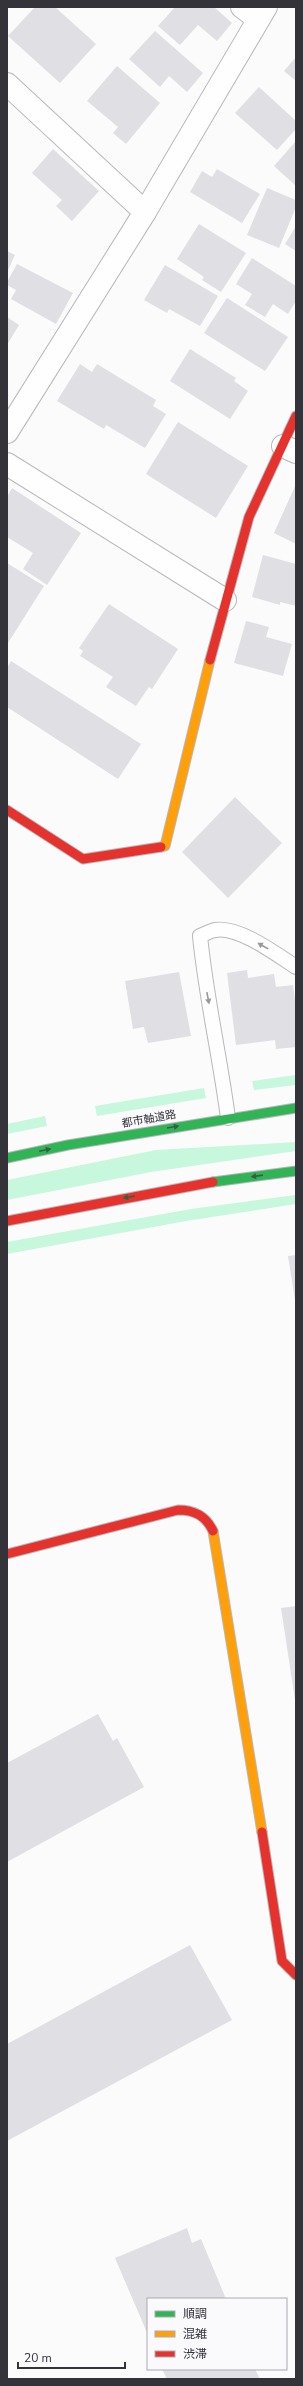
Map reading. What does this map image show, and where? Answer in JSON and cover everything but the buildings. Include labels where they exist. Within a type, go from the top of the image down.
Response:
[{"type":"street","points":[[7,432],[145,212],[255,11]]},
{"type":"street","points":[[7,84],[145,212]]},
{"type":"street","points":[[7,810],[84,859],[165,846],[225,600],[249,517],[289,449],[296,416]]},
{"type":"street","points":[[7,464],[225,600]]},
{"type":"street","name":"都市軸道路","points":[[7,1158],[68,1145],[296,1108]]},
{"type":"street","points":[[7,1221],[195,1185],[296,1171]]},
{"type":"street","points":[[7,1554],[178,1510],[189,1509],[200,1513],[208,1521],[216,1538],[282,1961],[296,1975]]},
{"type":"lane","points":[[228,1118],[204,977],[200,936],[215,930],[230,930],[262,945],[296,967]]},
{"type":"green space","points":[[296,1075],[296,1085],[254,1090],[252,1081]]},
{"type":"green space","points":[[204,1088],[206,1098],[97,1116],[95,1106]]},
{"type":"green space","points":[[45,1116],[47,1126],[7,1134],[7,1124]]},
{"type":"green space","points":[[296,1142],[296,1151],[151,1172],[7,1200],[7,1180],[156,1150]]},
{"type":"green space","points":[[296,1195],[296,1204],[186,1221],[7,1254],[7,1242],[191,1209]]},
{"type":"traffic: fast","points":[[7,1158],[68,1145],[296,1108]]},
{"type":"traffic: fast","points":[[213,1182],[296,1171]]},
{"type":"traffic: slow","points":[[161,847],[165,846],[210,660]]},
{"type":"traffic: slow","points":[[213,1531],[262,1832]]},
{"type":"traffic: jam","points":[[210,660],[249,517],[296,416]]},
{"type":"traffic: jam","points":[[7,810],[83,859],[161,847]]},
{"type":"traffic: jam","points":[[7,1221],[213,1182]]},
{"type":"traffic: jam","points":[[7,1554],[178,1510],[190,1511],[199,1515],[207,1521],[213,1531]]},
{"type":"traffic: jam","points":[[262,1832],[282,1961],[296,1975]]}]
